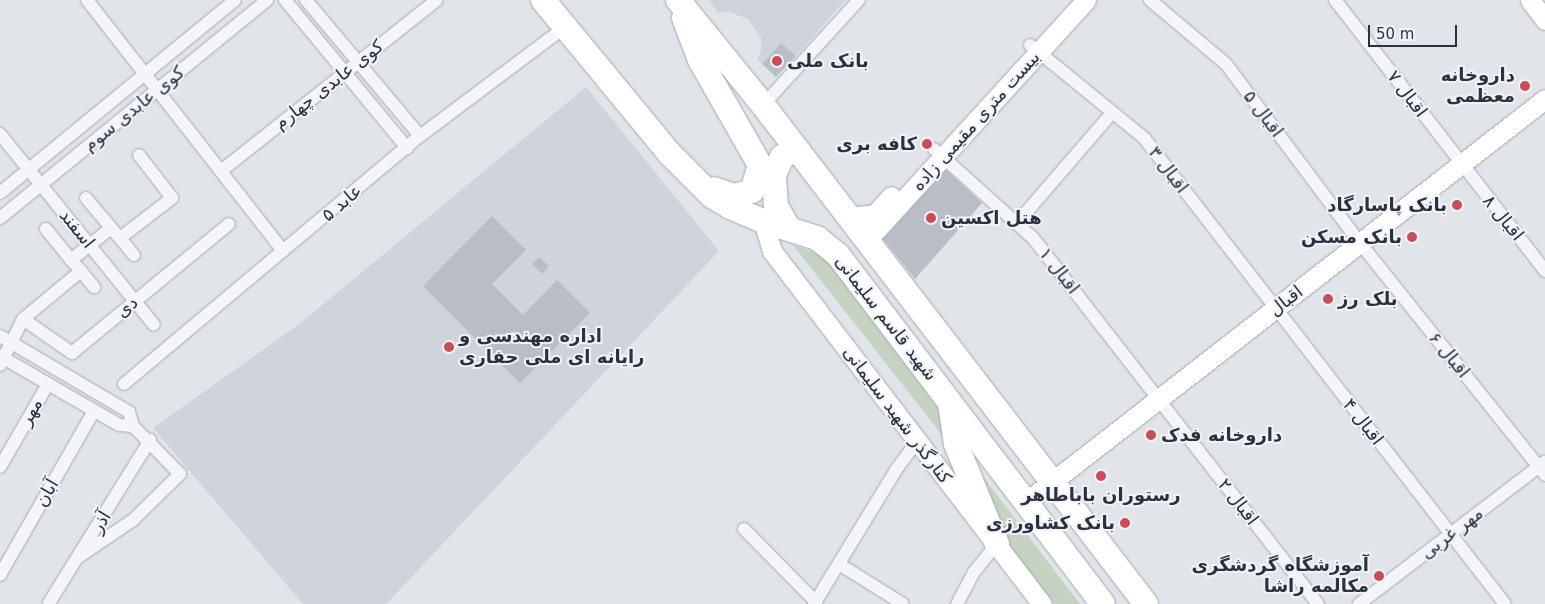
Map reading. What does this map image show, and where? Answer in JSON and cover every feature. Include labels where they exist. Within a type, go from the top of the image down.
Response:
[{"type":"highway","name":"شهید قاسم سلیمانی","points":[[543,0],[670,154],[712,196],[730,207],[763,221],[788,227],[817,238],[838,255],[1103,604]]},
{"type":"highway","name":"شهید قاسم سلیمانی","points":[[678,0],[763,105],[1146,604]]},
{"type":"highway","points":[[678,0],[700,60],[760,165],[752,191],[744,195],[717,191],[697,179]]},
{"type":"highway","points":[[788,227],[776,206],[774,175],[782,157],[792,151],[798,152]]},
{"type":"highway","points":[[949,401],[956,444],[997,544]]},
{"type":"main road","points":[[1034,49],[1071,0]]},
{"type":"main road","name":"بیست متری مقیمی زاده","points":[[866,241],[938,153],[1034,49],[1086,0]]},
{"type":"main road","points":[[1530,0],[1545,20]]},
{"type":"main road","name":"اقبال","points":[[1026,502],[1545,99]]},
{"type":"main road","points":[[848,216],[875,214],[938,153]]},
{"type":"main road","name":"کنارگذر شهید سلیمانی","points":[[763,221],[772,251],[1042,604]]},
{"type":"street","points":[[87,0],[146,73],[283,252]]},
{"type":"street","name":"کوی عابدی سوم","points":[[0,193],[235,0]]},
{"type":"street","name":"کوی عابدی سوم","points":[[0,218],[267,0]]},
{"type":"street","points":[[285,0],[407,148]]},
{"type":"street","points":[[306,0],[420,136]]},
{"type":"street","name":"کوی عابدی چهارم","points":[[221,171],[437,0]]},
{"type":"street","points":[[763,105],[858,0]]},
{"type":"street","name":"اقبال ۵","points":[[1150,0],[1226,64],[1360,243]]},
{"type":"street","name":"اقبال ۷","points":[[1335,0],[1460,165]]},
{"type":"street","name":"عابد ۵","points":[[124,384],[420,136],[565,27]]},
{"type":"street","name":"اقبال ۳","points":[[1034,49],[1144,138],[1275,310]]},
{"type":"street","points":[[1017,224],[1112,113]]},
{"type":"street","name":"اسفند","points":[[0,134],[154,325]]},
{"type":"street","name":"اقبال ۱","points":[[938,153],[1033,238],[1159,399]]},
{"type":"street","points":[[120,238],[172,198],[139,155]]},
{"type":"street","name":"اقبال ۸","points":[[1460,165],[1545,271]]},
{"type":"street","points":[[86,198],[134,255]]},
{"type":"street","name":"دی","points":[[23,319],[72,353],[134,300],[229,224]]},
{"type":"street","points":[[71,260],[111,228]]},
{"type":"street","points":[[46,230],[94,287]]},
{"type":"street","name":"اقبال ۶","points":[[1360,243],[1543,468]]},
{"type":"street","points":[[81,271],[23,319],[12,343],[1,360],[48,384],[119,425],[133,426]]},
{"type":"street","name":"اقبال ۴","points":[[1275,310],[1505,604]]},
{"type":"street","points":[[0,336],[129,412],[133,426],[150,440],[180,474],[133,520],[80,556]]},
{"type":"street","name":"مهر","points":[[0,467],[48,384]]},
{"type":"street","name":"اقبال ۲","points":[[1159,399],[1318,604]]},
{"type":"street","name":"آبان","points":[[0,575],[94,411]]},
{"type":"street","name":"آذر","points":[[49,603],[80,556],[150,440]]},
{"type":"street","points":[[744,529],[815,603],[898,466],[917,442]]},
{"type":"street","name":"مهر غربی","points":[[1359,604],[1450,534],[1543,468]]},
{"type":"street","points":[[957,604],[974,572],[997,544]]},
{"type":"street","points":[[838,564],[903,604]]},
{"type":"shaded area","points":[[709,0],[845,0],[796,56],[781,43],[762,64],[757,60],[761,51],[761,38],[748,19],[729,12],[718,13]]},
{"type":"shaded area","name":"اداره مهندسی و رایانه ای ملی حفاری","points":[[586,87],[719,251],[386,604],[303,604],[153,428],[298,325]]},
{"type":"green space","points":[[793,245],[825,256],[938,408],[946,440]]},
{"type":"green space","points":[[974,465],[1080,604],[1054,604],[992,524]]},
{"type":"building","points":[[781,43],[796,56],[776,77],[762,64]]},
{"type":"building","name":"هتل اکسین","points":[[946,170],[982,203],[915,279],[883,239]]},
{"type":"building","points":[[492,216],[526,250],[492,284],[523,315],[557,280],[590,313],[520,383],[423,286]]},
{"type":"building","points":[[539,257],[549,266],[542,274],[532,264]]},
{"type":"place","name":"بانک ملی","points":[[777,61]]},
{"type":"place","name":"داروخانه معظمی","points":[[1525,86]]},
{"type":"place","name":"کافه بری","points":[[927,144]]},
{"type":"place","name":"بانک پاسارگاد","points":[[1457,205]]},
{"type":"place","name":"هتل اکسین","points":[[931,218]]},
{"type":"place","name":"بانک مسکن","points":[[1412,237]]},
{"type":"place","name":"بلک رز","points":[[1328,299]]},
{"type":"place","name":"اداره مهندسی و رایانه ای ملی حفاری","points":[[449,347]]},
{"type":"place","name":"داروخانه فدک","points":[[1151,435]]},
{"type":"place","name":"رستوران باباطاهر","points":[[1101,476]]},
{"type":"place","name":"بانک کشاورزی","points":[[1125,523]]},
{"type":"place","name":"آموزشگاه گردشگری مکالمه راشا","points":[[1379,576]]}]
